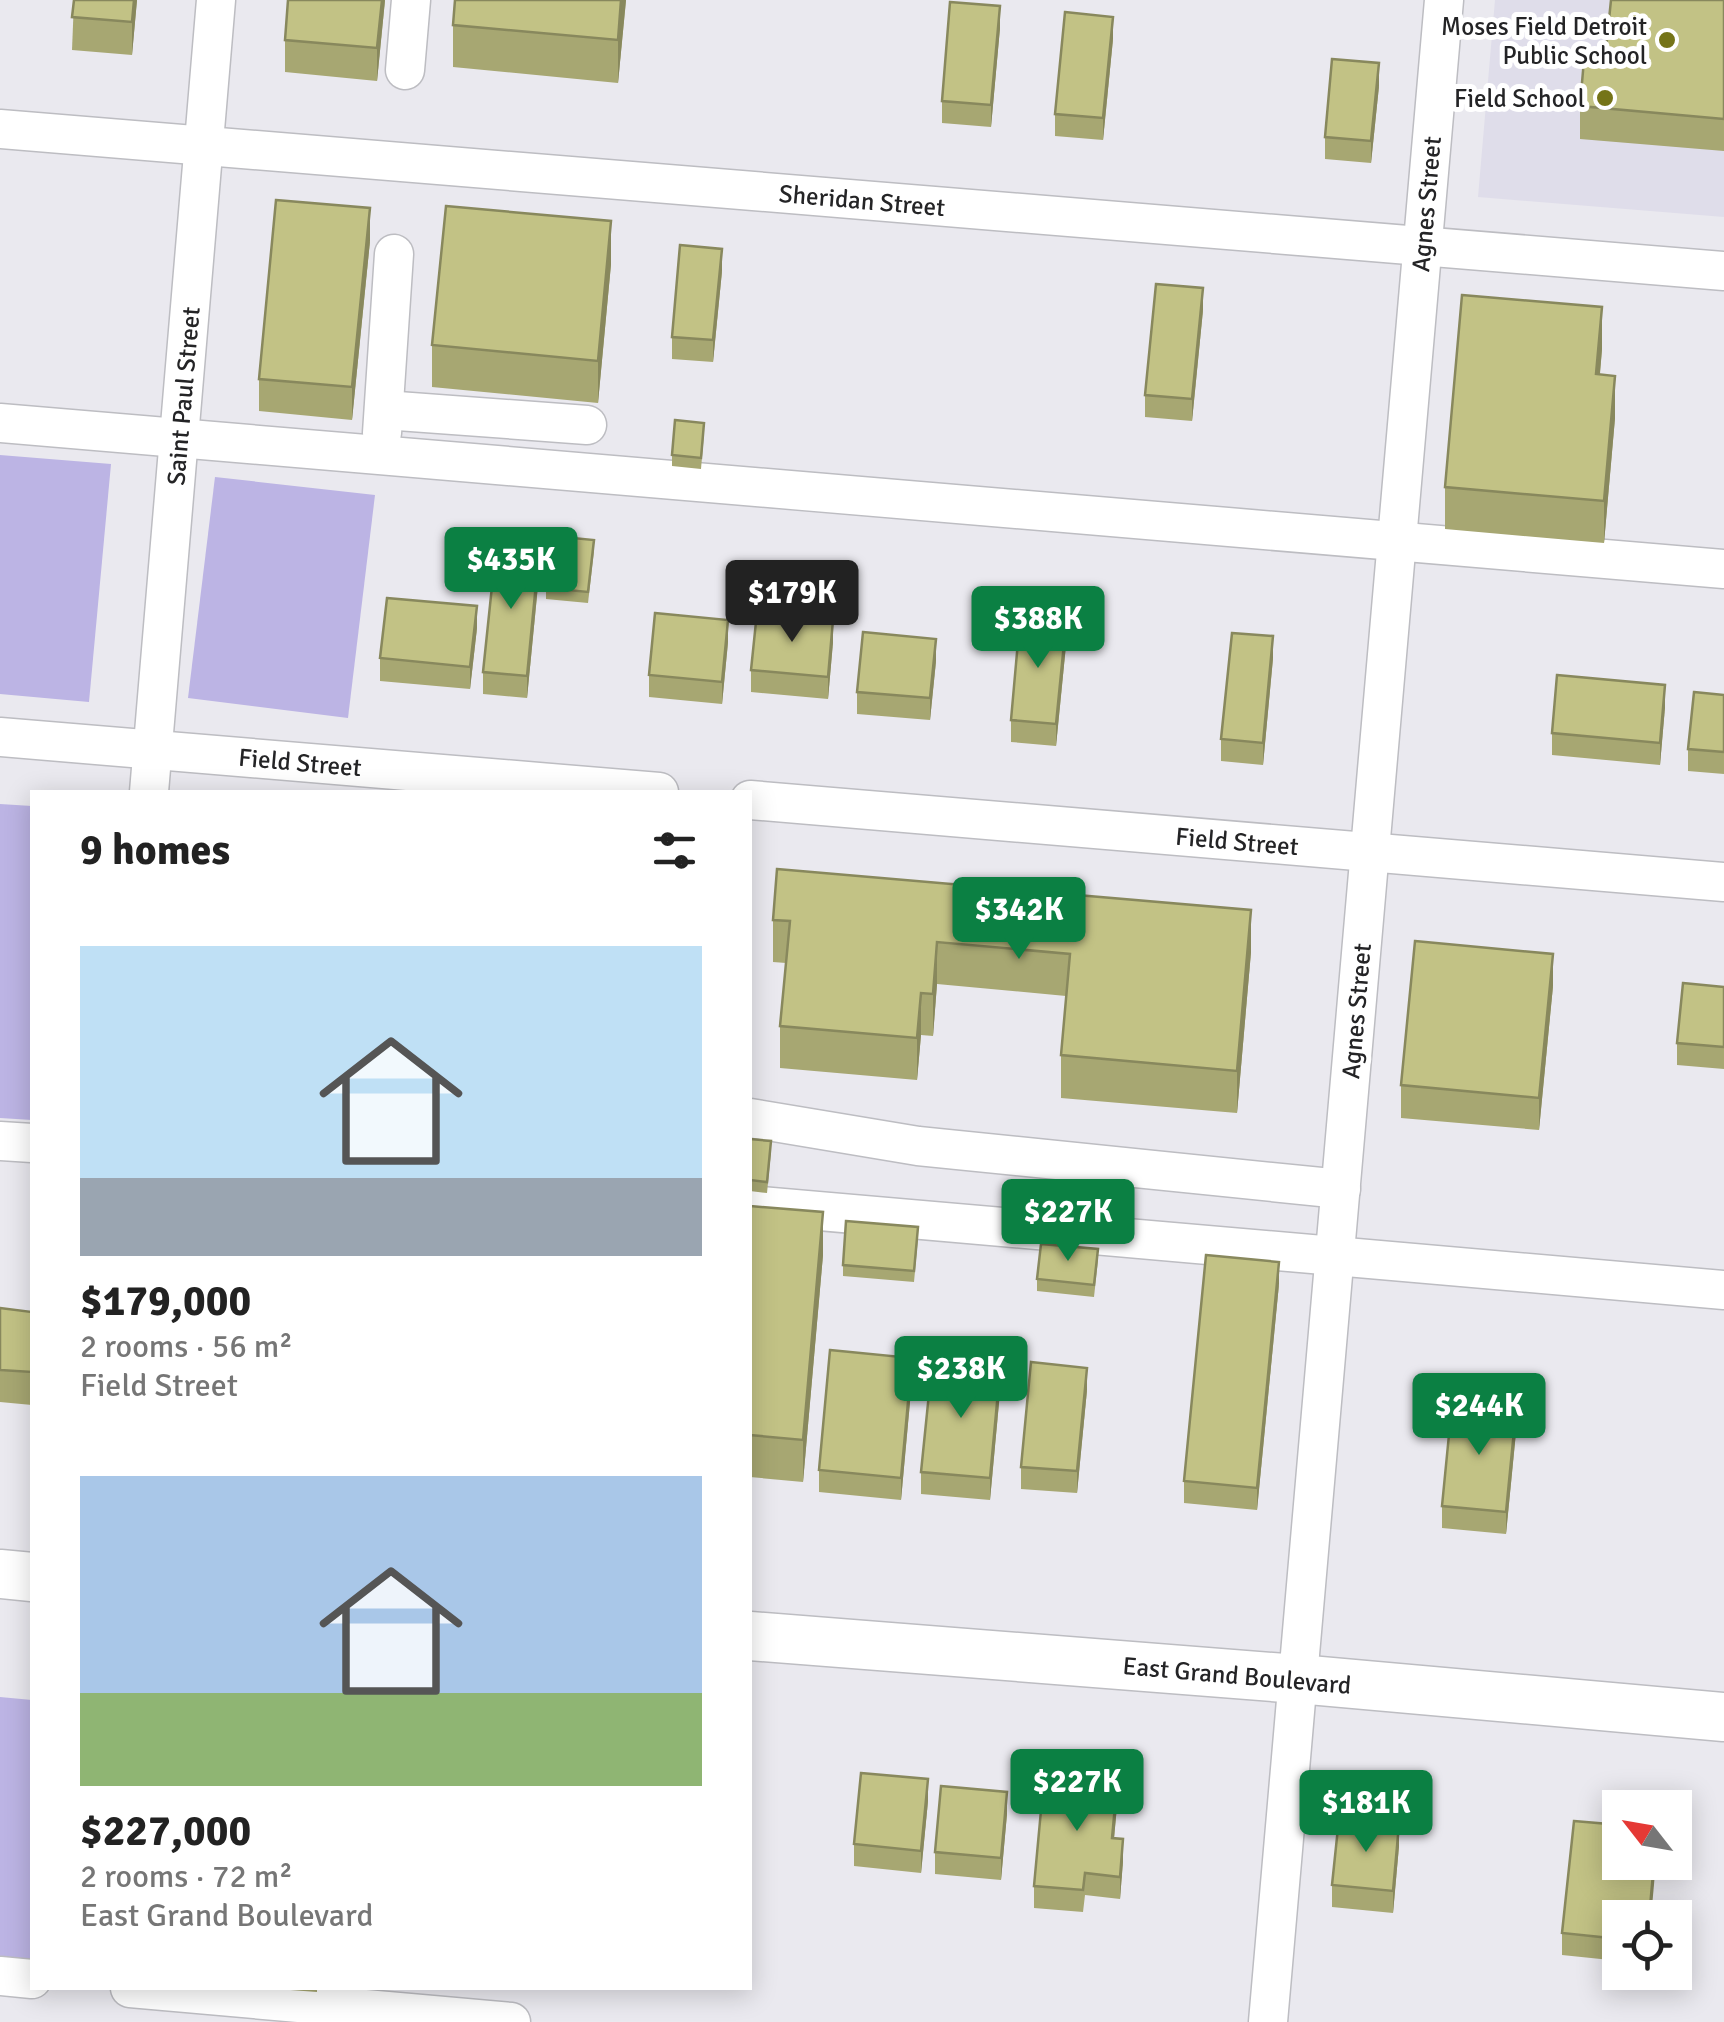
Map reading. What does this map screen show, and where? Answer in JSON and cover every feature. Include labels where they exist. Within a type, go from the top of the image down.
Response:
[{"type":"main road","points":[[0,1574],[30,1577]]},
{"type":"main road","name":"East Grand Boulevard","points":[[752,1636],[1724,1716]]},
{"type":"street","name":"Saint Paul Street","points":[[149,790],[216,0]]},
{"type":"street","points":[[405,70],[412,0]]},
{"type":"street","name":"Agnes Street","points":[[1268,2022],[1444,0]]},
{"type":"street","name":"Sheridan Street","points":[[0,129],[1724,272]]},
{"type":"street","points":[[381,456],[394,254]]},
{"type":"street","points":[[384,410],[587,425]]},
{"type":"street","points":[[0,423],[1724,570]]},
{"type":"street","name":"Field Street","points":[[0,737],[635,790]]},
{"type":"street","name":"Field Street","points":[[752,800],[1724,882]]},
{"type":"street","points":[[752,1118],[918,1146],[1341,1189]]},
{"type":"street","points":[[0,1141],[30,1144]]},
{"type":"street","points":[[752,1205],[1724,1290]]},
{"type":"street","points":[[0,1976],[30,1979]]},
{"type":"street","points":[[139,1990],[189,2001],[511,2022]]},
{"type":"shaded area","name":"Field School","points":[[1495,0],[1724,0],[1724,217],[1478,197]]},
{"type":"shaded area","points":[[0,455],[111,464],[89,702],[0,694]]},
{"type":"shaded area","points":[[215,477],[375,495],[348,718],[188,698]]},
{"type":"shaded area","points":[[0,804],[30,806],[30,1120],[0,1118]]},
{"type":"shaded area","points":[[0,1697],[30,1700],[30,1962],[0,1960]]},
{"type":"building","points":[[74,0],[134,0],[132,22],[72,17]]},
{"type":"building","points":[[288,0],[382,0],[377,48],[285,40]]},
{"type":"building","points":[[455,0],[621,0],[618,40],[453,25]]},
{"type":"building","name":"Moses Field Detroit Public School","points":[[1611,0],[1724,0],[1724,119],[1580,106],[1585,48],[1606,49]]},
{"type":"building","points":[[950,2],[1000,6],[991,105],[942,101]]},
{"type":"building","points":[[1065,12],[1113,17],[1103,118],[1055,114]]},
{"type":"building","points":[[1332,59],[1379,63],[1371,141],[1325,137]]},
{"type":"building","points":[[276,200],[370,208],[352,387],[259,379]]},
{"type":"building","points":[[446,206],[611,221],[598,361],[432,345]]},
{"type":"building","points":[[680,245],[722,249],[713,340],[672,337]]},
{"type":"building","points":[[1156,284],[1203,288],[1192,399],[1145,395]]},
{"type":"building","points":[[1462,295],[1602,307],[1596,374],[1615,376],[1604,501],[1445,487]]},
{"type":"building","points":[[675,420],[704,423],[701,458],[672,455]]},
{"type":"building","points":[[552,536],[594,540],[588,592],[546,588]]},
{"type":"building","points":[[496,548],[539,552],[527,676],[483,672]]},
{"type":"building","points":[[387,598],[477,606],[470,667],[380,658]]},
{"type":"building","points":[[757,612],[833,620],[828,677],[751,670]]},
{"type":"building","points":[[655,613],[728,620],[722,682],[649,675]]},
{"type":"building","points":[[1020,619],[1066,623],[1056,724],[1011,720]]},
{"type":"building","points":[[863,632],[936,639],[930,698],[857,692]]},
{"type":"building","points":[[1232,633],[1273,636],[1263,743],[1221,739]]},
{"type":"building","points":[[1557,675],[1665,685],[1660,743],[1552,733]]},
{"type":"building","points":[[1694,692],[1724,695],[1724,752],[1688,749]]},
{"type":"building","points":[[777,869],[1251,910],[1237,1071],[1061,1055],[1070,954],[937,942],[933,994],[921,993],[917,1038],[780,1026],[790,921],[773,920]]},
{"type":"building","points":[[1415,941],[1553,954],[1539,1098],[1401,1085]]},
{"type":"building","points":[[1683,983],[1724,987],[1724,1047],[1677,1043]]},
{"type":"building","points":[[752,1139],[771,1141],[767,1182],[752,1180]]},
{"type":"building","points":[[752,1206],[823,1212],[803,1440],[752,1435]]},
{"type":"building","points":[[846,1221],[918,1227],[914,1271],[843,1265]]},
{"type":"building","points":[[1041,1244],[1098,1249],[1094,1285],[1037,1279]]},
{"type":"building","points":[[1206,1255],[1279,1262],[1257,1488],[1184,1481]]},
{"type":"building","points":[[0,1308],[30,1312],[30,1372],[0,1370]]},
{"type":"building","points":[[830,1350],[912,1358],[901,1478],[819,1470]]},
{"type":"building","points":[[1031,1362],[1087,1368],[1077,1471],[1021,1467]]},
{"type":"building","points":[[932,1364],[1000,1370],[990,1478],[921,1472]]},
{"type":"building","points":[[1452,1404],[1516,1410],[1506,1512],[1442,1506]]},
{"type":"building","points":[[861,1773],[928,1779],[921,1851],[854,1844]]},
{"type":"building","points":[[1044,1778],[1117,1784],[1112,1838],[1123,1839],[1120,1877],[1085,1873],[1083,1890],[1034,1886]]},
{"type":"building","points":[[941,1786],[1007,1792],[1001,1858],[935,1852]]},
{"type":"building","points":[[1339,1818],[1399,1824],[1393,1891],[1332,1885]]},
{"type":"building","points":[[1574,1821],[1602,1823],[1602,1880],[1652,1880],[1651,1900],[1602,1900],[1602,1937],[1562,1933]]},
{"type":"place","name":"Moses Field Detroit Public School","points":[[1667,40]]},
{"type":"place","name":"Field School","points":[[1605,98]]}]
